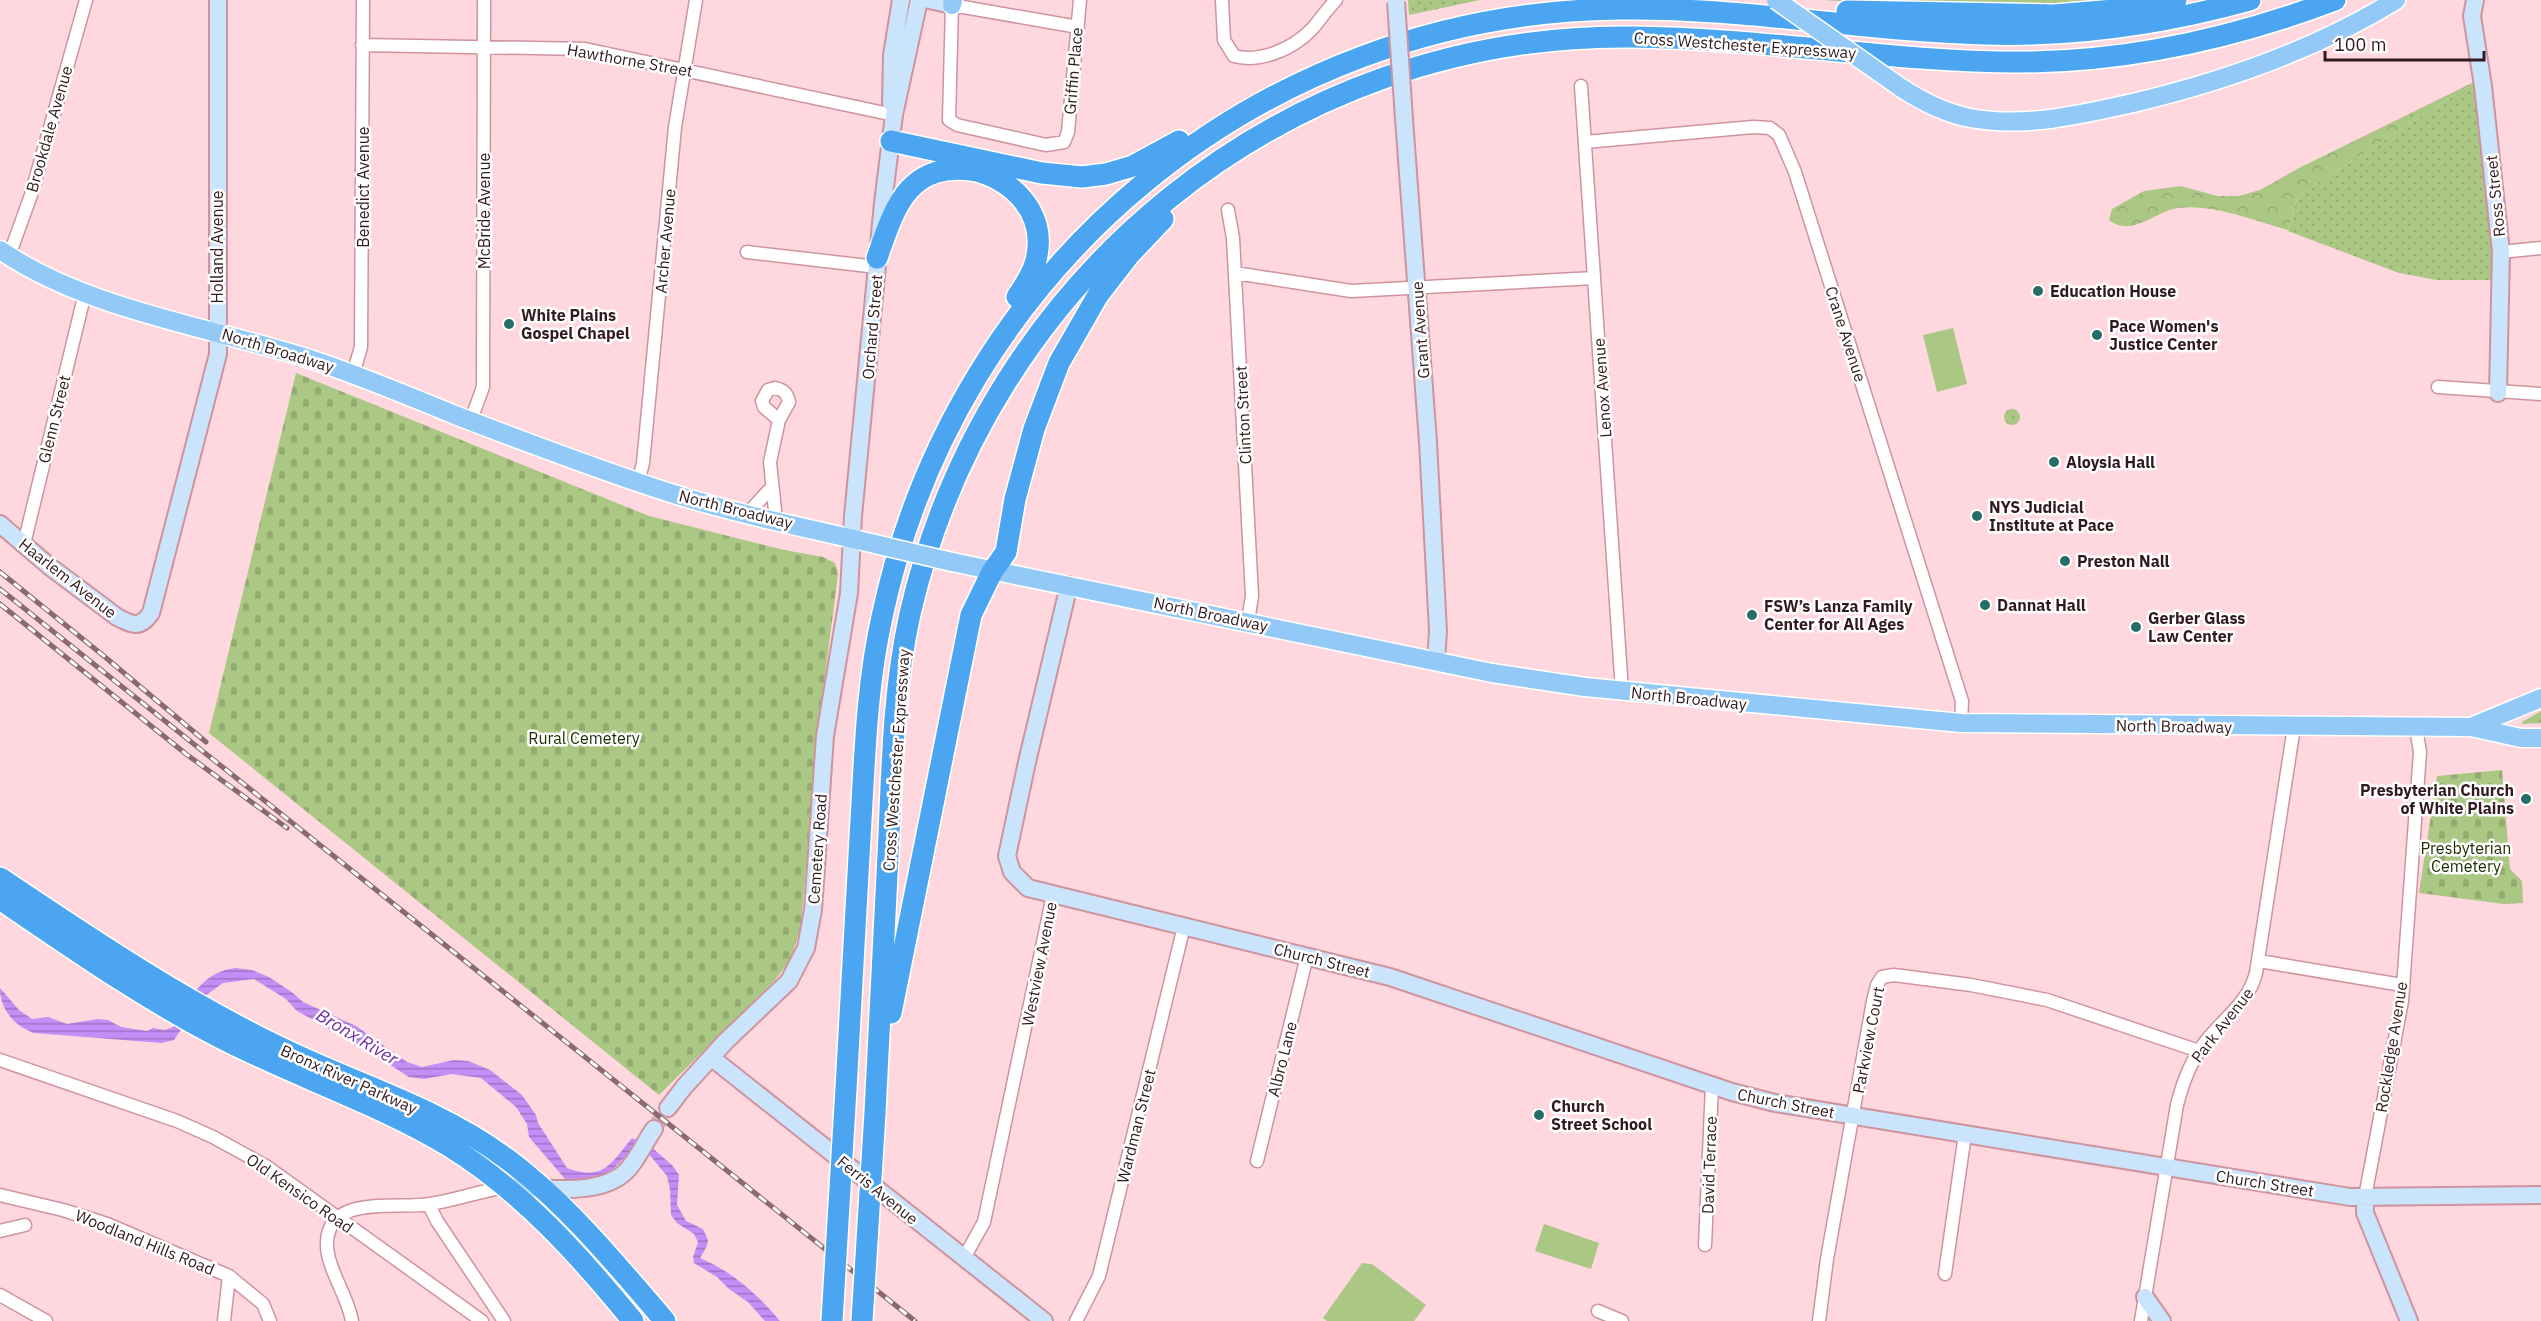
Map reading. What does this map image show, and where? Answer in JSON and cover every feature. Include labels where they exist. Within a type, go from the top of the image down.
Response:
[{"type":"highway","points":[[1717,14],[1826,10],[2054,15],[2114,10],[2176,0]]},
{"type":"highway","name":"Cross Westchester Expressway","points":[[832,1321],[868,709],[882,614],[902,540],[929,468],[969,389],[1016,317],[1054,270],[1107,214],[1167,164],[1216,129],[1272,97],[1345,63],[1392,45],[1446,31],[1523,16],[1581,10],[1639,9],[1947,32],[2024,34],[2101,30],[2139,25],[2250,0]]},
{"type":"highway","name":"Cross Westchester Expressway","points":[[862,1321],[876,1106],[891,794],[900,675],[918,584],[947,496],[979,427],[1012,370],[1050,317],[1087,274],[1127,234],[1176,192],[1215,164],[1278,126],[1338,97],[1408,70],[1480,52],[1545,41],[1601,37],[1678,38],[1773,44],[1945,60],[2064,61],[2182,46],[2258,27],[2335,0]]},
{"type":"highway","points":[[876,1106],[895,992],[971,615],[992,572],[1006,552],[1015,500],[1044,399],[1059,363],[1084,317],[1124,262],[1158,223],[1278,126]]},
{"type":"highway","points":[[890,146],[1042,173],[1082,177],[1106,174],[1133,166],[1196,130],[1216,129]]},
{"type":"highway","points":[[890,146],[993,176],[1008,185],[1023,200],[1035,221],[1037,255],[1031,275],[1016,298],[1016,317]]},
{"type":"highway","points":[[877,263],[896,206],[912,187],[930,175],[942,171],[953,169],[976,171]]},
{"type":"highway","name":"Bronx River Parkway","points":[[0,878],[112,954],[178,1004]]},
{"type":"highway","name":"Bronx River Parkway","points":[[0,899],[111,974],[178,1004],[273,1064],[431,1136],[480,1167],[506,1187],[561,1238],[633,1321]]},
{"type":"highway","name":"Bronx River Parkway","points":[[201,1017],[281,1048],[457,1128],[506,1158],[541,1187],[608,1256],[665,1321]]},
{"type":"main road","points":[[1776,0],[1900,87],[1932,105],[1970,117],[2009,122],[2084,114],[2181,92],[2272,62],[2344,29],[2396,0]]},
{"type":"main road","name":"North Broadway","points":[[4,253],[51,279],[108,303],[216,331],[353,374],[638,482],[747,514],[992,572],[1069,585],[1501,674],[1623,691],[1961,723],[2471,727],[2521,738],[2541,738]]},
{"type":"main road","name":"North Broadway","points":[[2471,727],[2541,698]]},
{"type":"street","name":"Brookdale Avenue","points":[[4,253],[31,195],[86,0]]},
{"type":"street","name":"Holland Avenue","points":[[139,624],[145,622],[156,600],[218,354],[216,331],[218,0]]},
{"type":"street","name":"Benedict Avenue","points":[[353,374],[361,347],[363,0]]},
{"type":"street","name":"McBride Avenue","points":[[471,420],[483,387],[484,0]]},
{"type":"street","name":"Archer Avenue","points":[[638,482],[643,463],[675,127],[696,0]]},
{"type":"street","points":[[890,0],[892,55]]},
{"type":"street","name":"Orchard Street","points":[[894,115],[890,100],[892,55],[901,0]]},
{"type":"street","name":"Orchard Street","points":[[852,539],[890,146],[894,115],[919,0]]},
{"type":"street","points":[[929,0],[1077,27]]},
{"type":"street","name":"Griffin Place","points":[[952,3],[949,120],[957,126],[1046,145],[1064,142],[1068,132],[1080,0]]},
{"type":"street","points":[[1222,0],[1227,47],[1234,56],[1249,59],[1270,54],[1299,40],[1311,30],[1336,0]]},
{"type":"street","name":"Ross Street","points":[[2475,0],[2472,16],[2483,86],[2501,252],[2498,393]]},
{"type":"street","name":"Grant Avenue","points":[[1396,1],[1417,288],[1438,631],[1436,661]]},
{"type":"street","name":"Hawthorne Street","points":[[362,45],[585,49],[894,115]]},
{"type":"street","name":"Lenox Avenue","points":[[1581,86],[1623,691]]},
{"type":"street","name":"Crane Avenue","points":[[1585,142],[1754,127],[1770,128],[1779,135],[1795,172],[1962,701],[1961,723]]},
{"type":"street","name":"Clinton Street","points":[[1228,210],[1232,227],[1235,273],[1252,596],[1248,621]]},
{"type":"street","points":[[2501,252],[2541,248]]},
{"type":"street","points":[[747,252],[877,263]]},
{"type":"street","points":[[1235,273],[1352,291],[1594,278]]},
{"type":"street","name":"Glenn Street","points":[[24,544],[85,293]]},
{"type":"street","points":[[2438,387],[2498,393],[2541,394]]},
{"type":"street","points":[[776,520],[770,462],[779,420]]},
{"type":"street","points":[[747,514],[772,487]]},
{"type":"street","name":"Haarlem Avenue","points":[[0,524],[117,617],[127,623],[139,624]]},
{"type":"street","name":"Cemetery Road","points":[[668,1108],[684,1087],[789,981],[806,948],[813,910],[825,736],[849,593],[852,539]]},
{"type":"street","name":"Westview Avenue","points":[[964,1258],[984,1222],[1050,918],[1053,895],[1022,884],[1012,872],[1007,856],[1069,585]]},
{"type":"street","name":"Park Avenue","points":[[2141,1321],[2177,1105],[2184,1079],[2199,1051],[2254,984],[2294,727]]},
{"type":"street","name":"Rockledge Avenue","points":[[2409,1321],[2365,1213],[2365,1197],[2400,1011],[2420,752],[2416,728]]},
{"type":"street","name":"Church Street","points":[[1053,895],[1418,985],[1712,1086],[1775,1103],[2350,1197],[2541,1195]]},
{"type":"street","name":"Wardman Street","points":[[1076,1321],[1099,1276],[1184,926]]},
{"type":"street","name":"Albro Lane","points":[[1257,1161],[1307,956]]},
{"type":"street","points":[[2259,961],[2402,985]]},
{"type":"street","name":"Parkview Court","points":[[1820,1321],[1827,1259],[1873,1001],[1879,981],[1887,975],[1971,985],[2047,1000],[2199,1051]]},
{"type":"street","name":"Ferris Avenue","points":[[712,1058],[1044,1321]]},
{"type":"street","name":"Old Kensico Road","points":[[0,1060],[177,1121],[213,1137],[266,1166],[482,1321]]},
{"type":"street","name":"David Terrace","points":[[1705,1245],[1712,1086]]},
{"type":"street","points":[[352,1321],[327,1247],[328,1231],[338,1218],[354,1209],[429,1205],[506,1187],[566,1190],[587,1188],[608,1182],[621,1175],[651,1133]]},
{"type":"street","points":[[1945,1274],[1965,1134]]},
{"type":"street","name":"Woodland Hills Road","points":[[0,1195],[63,1210],[107,1224],[229,1276],[263,1304],[270,1321]]},
{"type":"street","points":[[429,1205],[437,1221],[504,1321]]},
{"type":"street","points":[[0,1231],[25,1225]]},
{"type":"street","points":[[224,1321],[229,1276]]},
{"type":"street","points":[[0,1295],[46,1321]]},
{"type":"street","points":[[2145,1297],[2162,1321]]},
{"type":"street","points":[[1598,1311],[1622,1321]]},
{"type":"green space","points":[[1408,0],[1480,0],[1409,15]]},
{"type":"green space","points":[[1824,0],[2137,0],[2088,6],[1894,5]]},
{"type":"green space","points":[[2476,81],[2491,242],[2491,280],[2437,280],[2399,273],[2288,231],[2298,196]]},
{"type":"green space","points":[[2476,81],[2298,196],[2288,230],[2219,210],[2191,207],[2169,210],[2135,225],[2118,225],[2109,220],[2112,209],[2144,191],[2181,186],[2217,196],[2239,196],[2260,190],[2299,168]]},
{"type":"green space","points":[[1953,328],[1967,384],[1937,392],[1923,335]]},
{"type":"green space","name":"Rural Cemetery","points":[[296,373],[649,516],[784,550],[823,557],[835,563],[838,574],[817,738],[801,925],[791,959],[775,980],[659,1095],[209,733]]},
{"type":"green space","points":[[2009,409],[2015,409],[2020,417],[2018,423],[2009,425],[2004,420],[2004,414]]},
{"type":"green space","points":[[2541,711],[2541,723],[2523,724],[2522,722]]},
{"type":"green space","name":"Presbyterian Cemetery","points":[[2502,770],[2510,869],[2522,881],[2523,903],[2504,904],[2419,893],[2437,776]]},
{"type":"green space","points":[[1544,1224],[1599,1243],[1591,1269],[1535,1251]]},
{"type":"green space","points":[[1362,1263],[1372,1264],[1426,1305],[1414,1321],[1327,1321],[1323,1318]]},
{"type":"water","name":"Bronx River","points":[[235,968],[252,970],[269,977],[303,1002],[356,1026],[407,1062],[422,1067],[454,1060],[468,1061],[490,1070],[522,1095],[567,1168],[590,1173],[606,1168],[632,1138],[650,1146],[672,1165],[679,1175],[677,1205],[686,1221],[703,1229],[708,1240],[700,1258],[723,1270],[744,1285],[780,1321],[765,1321],[748,1302],[729,1289],[717,1277],[694,1263],[693,1257],[698,1242],[694,1234],[677,1223],[671,1215],[667,1176],[648,1153],[634,1148],[613,1169],[595,1179],[580,1181],[565,1179],[529,1137],[527,1124],[516,1107],[481,1078],[452,1074],[424,1079],[409,1077],[364,1048],[297,1011],[286,999],[254,979],[223,983],[202,998],[174,1040],[162,1043],[34,1033],[20,1026],[5,1010],[0,988],[19,1010],[32,1019],[48,1017],[67,1024],[98,1019],[108,1020],[121,1027],[147,1031],[153,1028],[165,1030],[173,1027],[197,989],[213,975]]},
{"type":"tunnel","points":[[654,1129],[668,1108]]},
{"type":"railway","points":[[0,572],[206,742]]},
{"type":"railway","points":[[0,589],[915,1321]]},
{"type":"railway","points":[[0,604],[186,754],[287,828]]},
{"type":"place","name":"Education House","points":[[2038,291]]},
{"type":"place","name":"White Plains Gospel Chapel","points":[[509,324]]},
{"type":"place","name":"Pace Women's Justice Center","points":[[2097,335]]},
{"type":"place","name":"Aloysia Hall","points":[[2054,462]]},
{"type":"place","name":"NYS Judicial Institute at Pace","points":[[1977,516]]},
{"type":"place","name":"Preston Nall","points":[[2065,561]]},
{"type":"place","name":"Dannat Hall","points":[[1985,605]]},
{"type":"place","name":"FSW’s Lanza Family Center for All Ages","points":[[1752,615]]},
{"type":"place","name":"Gerber Glass Law Center","points":[[2136,627]]},
{"type":"place","name":"Presbyterian Church of White Plains","points":[[2526,799]]},
{"type":"place","name":"Church Street School","points":[[1539,1115]]}]
